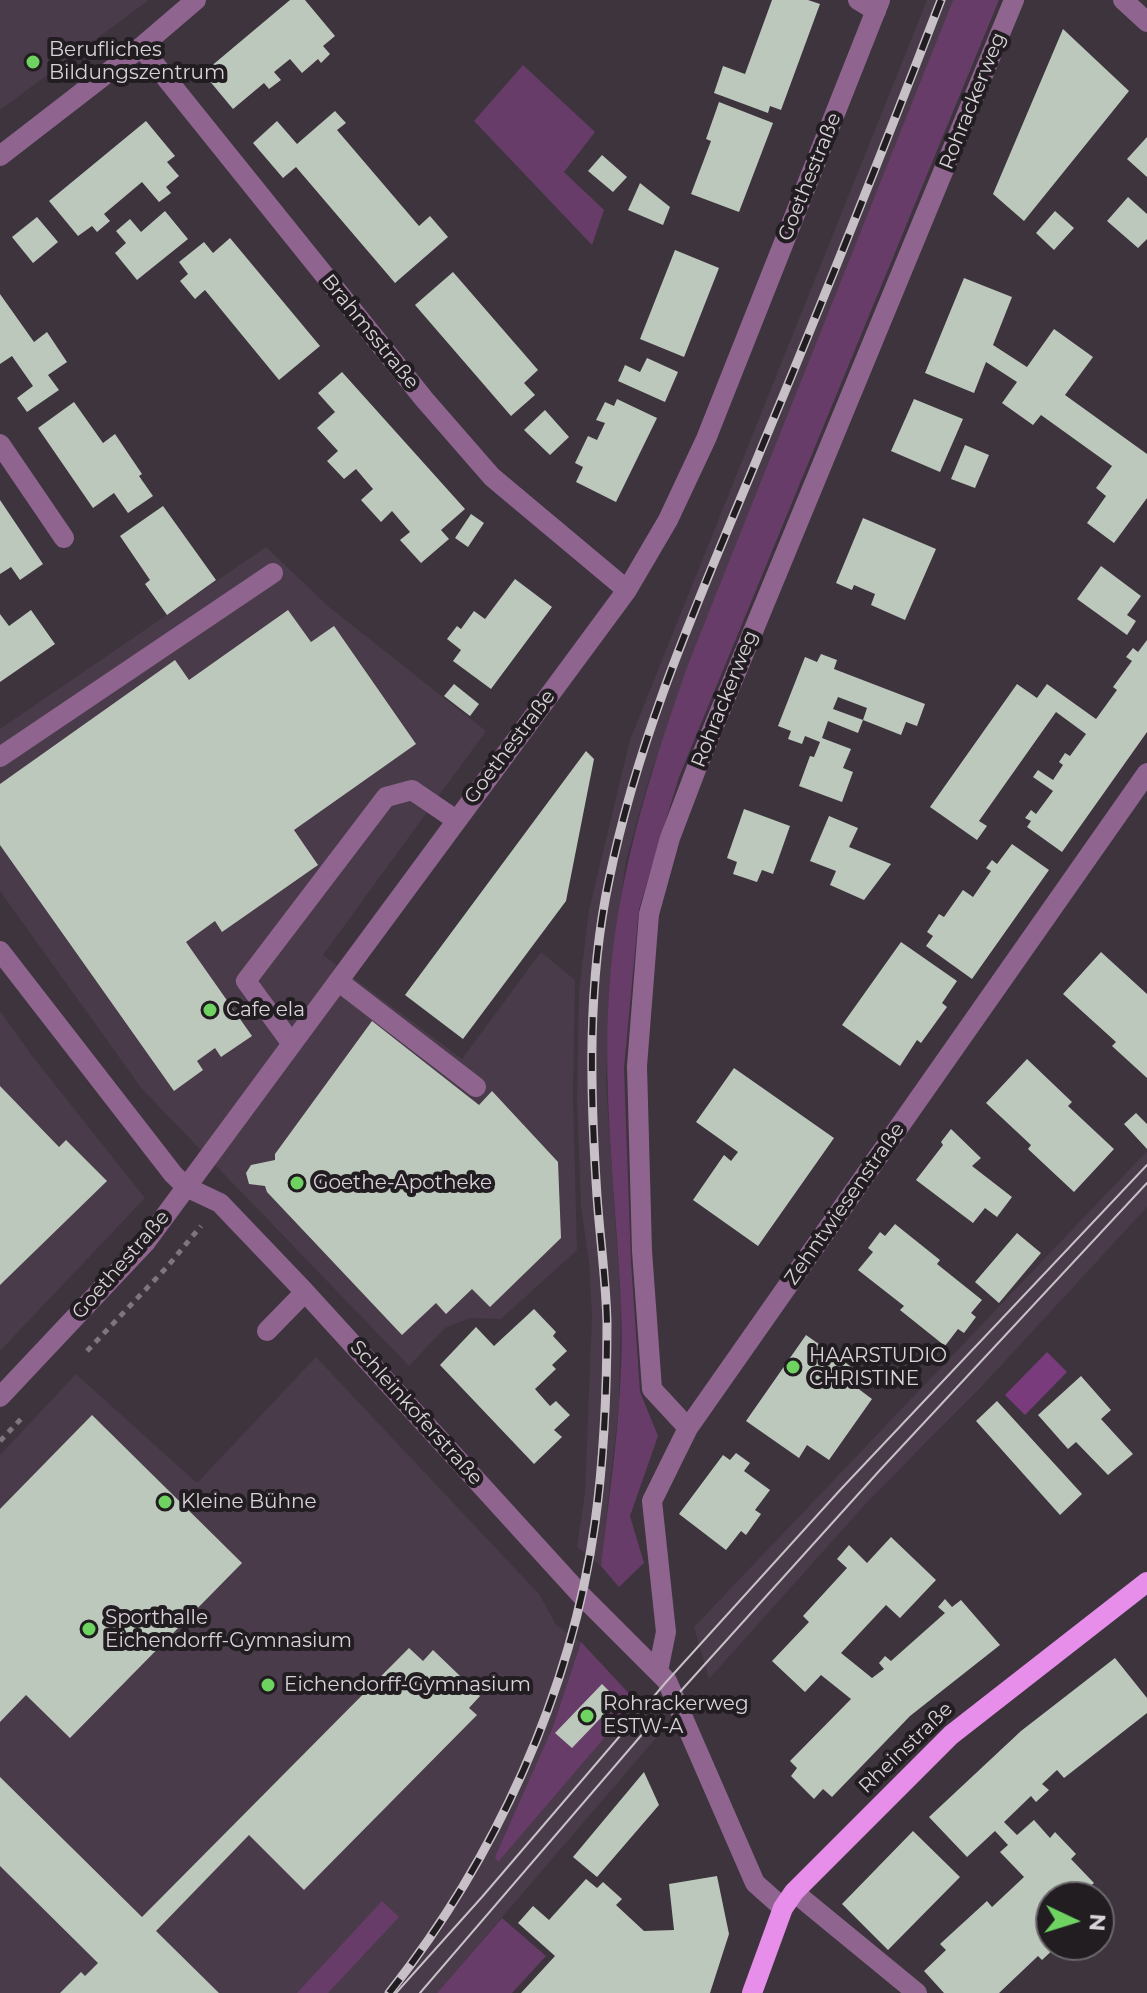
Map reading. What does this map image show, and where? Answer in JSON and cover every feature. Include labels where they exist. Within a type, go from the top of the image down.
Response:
[{"type":"main road","name":"Rheinstraße","points":[[752,1993],[788,1900],[951,1735],[1147,1582]]},
{"type":"street","points":[[0,156],[141,47],[196,0]]},
{"type":"street","name":"Rohrackerweg","points":[[688,1428],[652,1389],[643,1266],[637,1066],[649,914],[670,838],[697,767],[1014,0]]},
{"type":"street","points":[[1123,0],[1147,22]]},
{"type":"street","name":"Goethestraße","points":[[0,1397],[145,1243],[627,590],[668,520],[706,439],[871,4]]},
{"type":"street","name":"Brahmsstraße","points":[[141,47],[424,399],[492,477],[627,590]]},
{"type":"street","points":[[0,444],[64,538]]},
{"type":"street","points":[[0,757],[273,573]]},
{"type":"street","name":"Zehntwiesenstraße","points":[[658,1671],[666,1632],[652,1501],[688,1428],[1147,773]]},
{"type":"street","points":[[292,1044],[246,981],[386,797],[412,790],[456,820]]},
{"type":"street","name":"Schleinkoferstraße","points":[[0,951],[173,1174],[186,1187],[220,1203],[581,1595],[667,1681],[755,1883],[788,1900],[917,1993]]},
{"type":"street","points":[[338,981],[476,1087]]},
{"type":"street","points":[[267,1331],[305,1292]]},
{"type":"shaded area","name":"Berufliches Bildungszentrum","points":[[0,0],[149,0],[0,110]]},
{"type":"shaded area","points":[[927,0],[953,0],[651,772],[626,861],[611,968],[606,1080],[621,1308],[619,1404],[601,1566],[577,1547],[585,1493],[592,1315],[581,1206],[577,1100],[579,991],[589,910],[630,740]]},
{"type":"shaded area","points":[[953,0],[999,0],[679,777],[639,909],[624,1068],[631,1262],[640,1392],[658,1436],[630,1516],[644,1563],[619,1587],[601,1566],[621,1371],[621,1306],[607,1052],[611,967],[623,888],[651,775],[689,662]]},
{"type":"shaded area","points":[[523,65],[595,132],[564,172],[604,210],[592,245],[474,121]]},
{"type":"shaded area","points":[[266,547],[329,607],[486,731],[323,955],[462,1059],[541,952],[575,980],[573,1095],[577,1250],[501,1319],[470,1318],[445,1328],[409,1366],[142,1089],[0,891],[0,729]]},
{"type":"shaded area","points":[[0,1011],[145,1198],[0,1351]]},
{"type":"shaded area","points":[[1147,1151],[1147,1207],[983,1385],[870,1499],[709,1679],[694,1627]]},
{"type":"shaded area","points":[[1047,1352],[1067,1372],[1025,1415],[1005,1395]]},
{"type":"shaded area","name":"Eichendorff-Gymnasium","points":[[316,1357],[539,1594],[556,1625],[581,1642],[552,1729],[498,1861],[636,1701],[656,1738],[437,1993],[0,1993],[0,1455],[76,1374],[197,1483]]},
{"type":"shaded area","points":[[581,1642],[636,1701],[498,1862],[495,1857],[552,1729]]},
{"type":"shaded area","points":[[382,1901],[399,1917],[328,1993],[297,1993]]},
{"type":"shaded area","points":[[502,1918],[546,1956],[512,1993],[437,1993]]},
{"type":"building","points":[[290,0],[305,0],[335,36],[323,46],[330,54],[321,63],[318,59],[302,73],[290,59],[274,72],[281,80],[269,89],[264,83],[233,109],[203,73]]},
{"type":"building","points":[[772,0],[808,0],[820,4],[781,110],[770,106],[768,113],[714,93],[723,66],[745,74]]},
{"type":"building","points":[[1063,29],[1129,91],[1024,221],[993,194]]},
{"type":"building","points":[[719,102],[773,123],[739,212],[691,194],[711,141],[706,139]]},
{"type":"building","points":[[335,111],[346,123],[337,130],[419,226],[430,216],[448,237],[395,283],[296,167],[283,178],[253,143],[277,121],[297,144]]},
{"type":"building","points":[[146,121],[175,156],[167,162],[179,176],[166,187],[171,193],[159,202],[142,182],[104,214],[110,221],[97,232],[92,226],[78,236],[49,201]]},
{"type":"building","points":[[1147,137],[1147,177],[1127,159]]},
{"type":"building","points":[[602,155],[627,177],[613,192],[588,171]]},
{"type":"building","points":[[640,183],[670,207],[663,225],[628,210]]},
{"type":"building","points":[[1128,197],[1147,214],[1147,239],[1138,248],[1107,221]]},
{"type":"building","points":[[165,211],[188,239],[137,280],[115,253],[126,243],[116,231],[130,219],[141,232]]},
{"type":"building","points":[[1055,211],[1074,228],[1054,250],[1036,233]]},
{"type":"building","points":[[37,217],[58,242],[33,263],[12,237]]},
{"type":"building","points":[[230,238],[320,346],[279,380],[205,290],[195,299],[180,281],[188,274],[179,262],[204,242],[213,253]]},
{"type":"building","points":[[675,250],[719,268],[684,357],[640,339]]},
{"type":"building","points":[[453,272],[538,370],[524,383],[535,395],[511,416],[415,305]]},
{"type":"building","points":[[964,278],[1012,297],[993,345],[1027,367],[1054,329],[1093,357],[1065,395],[1147,454],[1147,498],[1114,543],[1087,523],[1106,496],[1096,488],[1112,466],[1041,415],[1033,425],[1002,403],[1017,382],[986,362],[974,393],[925,373]]},
{"type":"building","points":[[0,294],[34,342],[47,332],[67,362],[48,375],[59,390],[27,412],[17,398],[33,386],[12,356],[0,364]]},
{"type":"building","points":[[647,358],[678,372],[665,402],[618,381],[625,365],[640,372]]},
{"type":"building","points":[[342,372],[465,509],[441,530],[449,539],[421,563],[400,540],[410,532],[392,511],[381,522],[361,500],[373,489],[356,469],[344,479],[327,461],[338,451],[317,428],[335,412],[318,393]]},
{"type":"building","points":[[617,399],[657,418],[616,502],[576,482],[583,467],[575,463],[588,436],[597,440],[605,423],[596,420],[605,402],[614,406]]},
{"type":"building","points":[[914,399],[963,419],[940,472],[891,451]]},
{"type":"building","points":[[74,402],[103,443],[115,434],[153,496],[128,513],[114,493],[93,508],[38,428]]},
{"type":"building","points":[[545,410],[569,437],[550,455],[524,430]]},
{"type":"building","points":[[965,445],[989,455],[975,488],[951,479]]},
{"type":"building","points":[[0,500],[43,564],[20,580],[11,567],[0,574]]},
{"type":"building","points":[[163,506],[216,580],[167,615],[145,584],[150,580],[120,536]]},
{"type":"building","points":[[471,514],[484,523],[468,547],[455,538]]},
{"type":"building","points":[[863,518],[936,549],[905,620],[871,605],[875,594],[854,585],[852,590],[836,583]]},
{"type":"building","points":[[1101,566],[1141,596],[1127,615],[1136,621],[1127,635],[1077,599]]},
{"type":"building","points":[[515,579],[552,607],[491,689],[453,661],[461,650],[447,639],[457,626],[461,629],[474,611],[485,619]]},
{"type":"building","points":[[31,610],[55,644],[0,682],[0,614],[9,626]]},
{"type":"building","points":[[288,610],[311,642],[334,626],[416,744],[294,830],[318,865],[222,932],[215,921],[186,942],[252,1036],[221,1057],[215,1048],[197,1061],[203,1070],[174,1091],[0,845],[0,784],[175,660],[189,680]]},
{"type":"building","points":[[1147,640],[1147,732],[1062,852],[1027,827],[1031,821],[1025,818],[1031,810],[1036,814],[1053,791],[1033,777],[1038,770],[1053,780],[1063,765],[1059,762],[1065,753],[1070,756],[1086,734],[1056,712],[979,821],[987,826],[977,840],[930,807],[1017,684],[1037,698],[1047,684],[1096,719],[1117,690],[1113,687],[1132,661],[1126,657],[1133,648],[1138,652]]},
{"type":"building","points":[[821,654],[837,660],[834,669],[925,704],[917,726],[906,722],[901,735],[863,720],[858,733],[828,721],[822,738],[851,749],[843,768],[853,772],[842,802],[799,786],[810,756],[814,757],[820,742],[805,736],[802,744],[788,739],[791,731],[778,726],[805,657],[817,662]],"holes":[[[838,697],[867,708],[863,720],[833,709]]]},
{"type":"building","points":[[454,684],[479,704],[470,716],[444,696]]},
{"type":"building","points":[[586,751],[594,759],[566,901],[463,1039],[405,995]]},
{"type":"building","points":[[744,809],[790,826],[773,874],[762,870],[757,882],[733,874],[737,862],[727,858]]},
{"type":"building","points":[[829,816],[858,828],[849,847],[891,864],[864,900],[830,885],[836,871],[810,861]]},
{"type":"building","points":[[1012,844],[1049,870],[972,979],[926,946],[933,936],[927,932],[939,914],[944,917],[963,890],[973,897],[991,871],[986,868],[992,860],[997,864]]},
{"type":"building","points":[[901,942],[957,981],[942,1003],[947,1007],[921,1043],[917,1040],[900,1066],[842,1025]]},
{"type":"building","points":[[1101,952],[1147,994],[1147,1078],[1112,1046],[1116,1042],[1063,994]]},
{"type":"building","points":[[372,1021],[479,1105],[492,1091],[558,1162],[561,1238],[490,1307],[472,1289],[446,1314],[436,1303],[402,1335],[267,1192],[265,1186],[249,1184],[246,1173],[251,1165],[275,1160],[275,1154]]},
{"type":"building","points":[[1027,1059],[1072,1102],[1068,1106],[1114,1149],[1074,1192],[1028,1149],[1031,1145],[986,1103]]},
{"type":"building","points":[[734,1068],[834,1138],[758,1246],[693,1200],[724,1155],[731,1161],[738,1152],[696,1122]]},
{"type":"building","points":[[0,1086],[59,1147],[66,1140],[107,1181],[0,1285]]},
{"type":"building","points":[[1136,1113],[1147,1124],[1147,1149],[1124,1124]]},
{"type":"building","points":[[951,1129],[981,1158],[972,1166],[1012,1197],[997,1217],[985,1208],[973,1223],[916,1180],[943,1145],[941,1142]]},
{"type":"building","points":[[895,1224],[940,1260],[937,1264],[982,1300],[971,1313],[976,1317],[964,1333],[958,1329],[945,1346],[900,1310],[904,1306],[858,1270],[873,1252],[868,1248],[880,1232],[885,1236]]},
{"type":"building","points":[[1017,1233],[1041,1253],[999,1303],[975,1282]]},
{"type":"building","points":[[534,1309],[556,1332],[553,1336],[567,1351],[552,1365],[556,1369],[535,1389],[550,1406],[556,1401],[570,1415],[554,1430],[562,1437],[534,1464],[440,1365],[476,1327],[494,1346]]},
{"type":"building","points":[[806,1335],[860,1373],[852,1384],[872,1399],[829,1460],[807,1445],[799,1458],[746,1421]]},
{"type":"building","points":[[1081,1376],[1111,1410],[1101,1419],[1133,1454],[1108,1475],[1076,1442],[1068,1449],[1038,1415]]},
{"type":"building","points":[[997,1401],[1082,1494],[1060,1515],[976,1421]]},
{"type":"building","name":"Sporthalle Eichendorff-Gymnasium","points":[[92,1415],[242,1563],[70,1738],[26,1695],[0,1722],[0,1509]]},
{"type":"building","points":[[736,1453],[750,1463],[744,1471],[770,1490],[755,1510],[761,1514],[746,1535],[741,1531],[726,1550],[679,1514],[723,1455],[730,1460]]},
{"type":"building","points":[[891,1537],[936,1580],[900,1618],[886,1605],[841,1653],[872,1678],[884,1669],[879,1663],[885,1656],[891,1661],[945,1613],[938,1607],[945,1599],[952,1607],[961,1600],[1000,1645],[910,1716],[832,1797],[823,1789],[814,1799],[791,1776],[797,1768],[790,1761],[851,1699],[821,1675],[805,1692],[772,1661],[809,1622],[803,1616],[847,1568],[837,1559],[849,1545],[867,1563]]},
{"type":"building","points":[[409,1648],[423,1661],[433,1650],[457,1673],[480,1696],[469,1708],[477,1715],[304,1890],[249,1835],[156,1931],[219,1993],[60,1993],[81,1972],[85,1976],[98,1963],[0,1866],[0,1777],[142,1917]]},
{"type":"building","points":[[1115,1658],[1147,1698],[1147,1713],[1064,1778],[1057,1770],[1042,1784],[1049,1790],[1036,1802],[1031,1796],[1004,1822],[1017,1835],[1034,1820],[1050,1838],[1055,1832],[1076,1854],[1071,1859],[1092,1881],[1035,1881],[1035,1959],[999,1993],[944,1993],[924,1971],[946,1950],[940,1944],[987,1901],[992,1907],[1024,1877],[1000,1852],[1008,1845],[995,1831],[967,1857],[929,1817],[1021,1731]]},
{"type":"building","name":"Rohrackerweg ESTW-A","points":[[602,1684],[618,1700],[572,1748],[555,1733]]},
{"type":"building","points":[[644,1772],[659,1805],[597,1877],[573,1857]]},
{"type":"building","points":[[913,1831],[960,1877],[888,1950],[842,1904]]},
{"type":"building","points":[[717,1876],[729,1934],[710,1993],[521,1993],[555,1956],[518,1923],[533,1906],[549,1920],[586,1879],[597,1888],[603,1882],[622,1899],[616,1905],[644,1931],[674,1930],[669,1884]]},
{"type":"tram line","points":[[396,1993],[667,1681],[841,1489],[1147,1165]]},
{"type":"tram line","points":[[420,1993],[651,1724],[880,1470],[1147,1183]]},
{"type":"railway","points":[[389,1993],[463,1887],[523,1772],[568,1650],[584,1587],[601,1474],[607,1348],[593,1117],[592,1038],[602,919],[622,823],[676,658],[941,0]]},
{"type":"place","name":"Berufliches Bildungszentrum","points":[[33,62]]},
{"type":"place","name":"Cafe ela","points":[[210,1010]]},
{"type":"place","name":"Goethe-Apotheke","points":[[297,1183]]},
{"type":"place","name":"HAARSTUDIO CHRISTINE","points":[[793,1367]]},
{"type":"place","name":"Kleine Bühne","points":[[165,1502]]},
{"type":"place","name":"Sporthalle Eichendorff-Gymnasium","points":[[89,1629]]},
{"type":"place","name":"Eichendorff-Gymnasium","points":[[268,1685]]},
{"type":"place","name":"Rohrackerweg ESTW-A","points":[[587,1716]]}]
